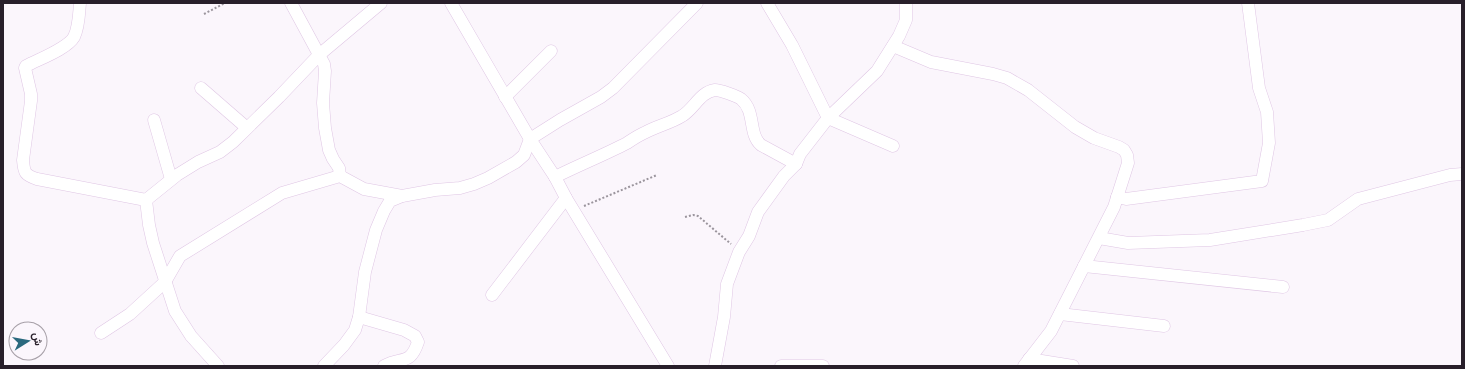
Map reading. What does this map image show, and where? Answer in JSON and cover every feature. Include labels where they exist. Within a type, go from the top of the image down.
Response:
[{"type":"street","points":[[80,3],[76,29],[70,42],[26,66],[25,68],[31,94],[31,102],[23,160],[24,171],[28,176],[37,179],[146,200]]},
{"type":"street","points":[[291,3],[324,64],[323,102],[325,128],[329,150],[339,168],[340,176]]},
{"type":"street","points":[[146,200],[171,179],[198,162],[220,152],[247,128],[319,55],[381,3]]},
{"type":"street","points":[[451,3],[530,139],[555,177],[573,210],[668,366]]},
{"type":"street","points":[[324,366],[344,345],[355,330],[359,317],[366,272],[376,230],[390,201],[402,196],[474,184],[516,162],[524,155],[530,139],[560,120],[601,98],[613,88],[697,3]]},
{"type":"street","points":[[767,3],[792,45],[828,118],[893,146]]},
{"type":"street","points":[[1117,197],[1126,199],[1262,181],[1269,143],[1267,112],[1259,88],[1248,3]]},
{"type":"street","points":[[715,366],[724,317],[727,284],[739,252],[749,236],[758,212],[784,176],[796,164],[800,154],[828,118],[877,71],[899,36],[906,20],[905,4]]},
{"type":"street","points":[[893,46],[931,62],[972,69],[1006,78],[1028,90],[1075,127],[1094,138],[1124,150],[1127,155],[1128,163],[1114,207],[1099,238],[1051,331],[1026,362]]},
{"type":"street","points":[[505,97],[551,51]]},
{"type":"street","points":[[201,88],[247,128]]},
{"type":"street","points":[[555,177],[627,143],[644,132],[682,116],[707,93],[715,90],[741,99],[751,116],[757,141],[761,145],[796,164]]},
{"type":"street","points":[[154,120],[171,179]]},
{"type":"street","points":[[1099,238],[1128,243],[1210,240],[1303,225],[1328,220],[1358,199],[1450,175],[1462,174]]},
{"type":"street","points":[[101,333],[130,314],[165,282],[180,256],[282,193],[340,176],[364,189],[402,196]]},
{"type":"street","points":[[492,295],[566,198]]},
{"type":"street","points":[[146,200],[149,225],[175,311],[187,330],[218,366]]},
{"type":"street","points":[[1084,266],[1282,287]]},
{"type":"street","points":[[1060,314],[1164,326]]},
{"type":"street","points":[[359,317],[404,330],[415,336],[418,342],[415,352],[411,356],[399,362],[390,363],[384,366]]},
{"type":"street","points":[[1026,362],[1073,366]]},
{"type":"street","points":[[781,366],[824,366]]},
{"type":"path","points":[[204,14],[225,3]]},
{"type":"path","points":[[573,210],[656,175]]},
{"type":"path","points":[[685,217],[693,215],[698,216],[739,252]]}]
